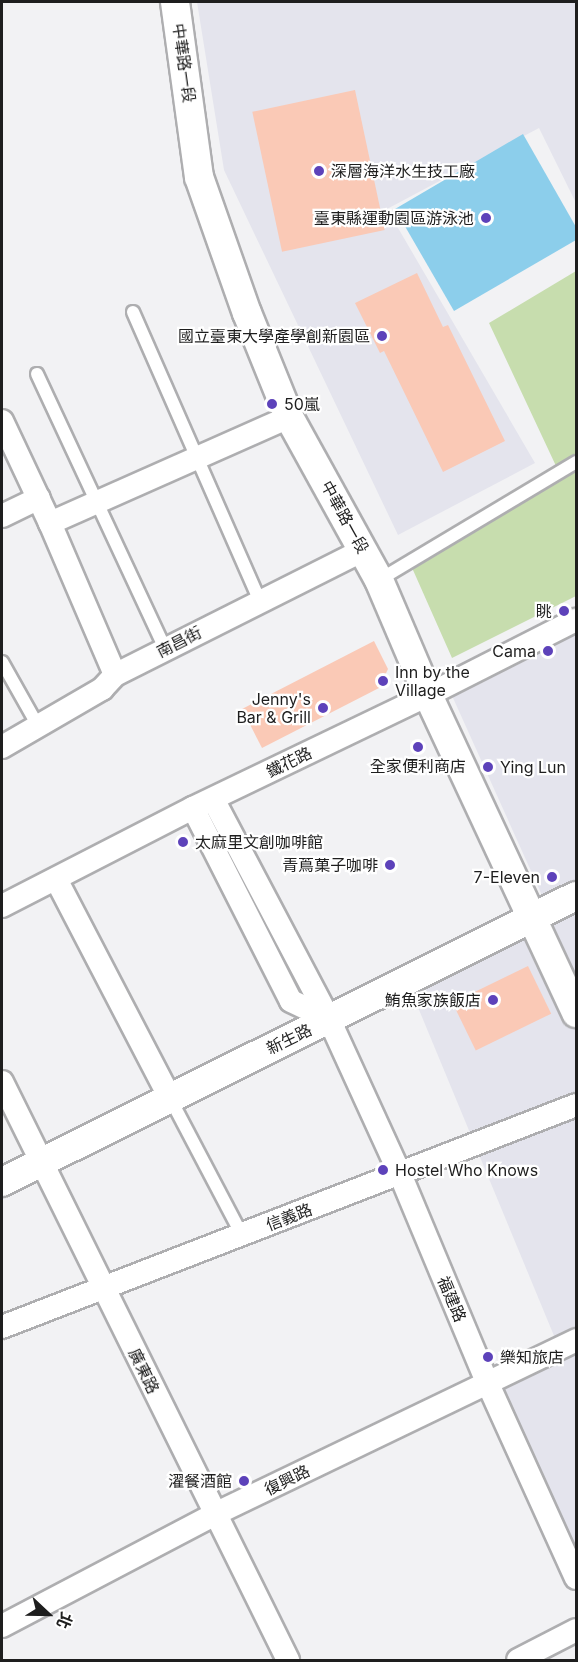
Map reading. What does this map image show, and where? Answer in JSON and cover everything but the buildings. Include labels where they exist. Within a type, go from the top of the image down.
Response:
[{"type":"street","name":"中華路一段","points":[[175,2],[199,177],[247,313],[289,417],[379,580],[428,695],[576,1013]]},
{"type":"street","points":[[50,523],[289,417]]},
{"type":"street","points":[[2,421],[39,498],[115,675]]},
{"type":"street","points":[[2,516],[39,498]]},
{"type":"street","name":"南昌街","points":[[2,747],[102,689],[115,675],[364,550]]},
{"type":"street","name":"鐵花路","points":[[2,906],[203,803],[428,695],[576,620]]},
{"type":"street","points":[[203,803],[291,1001],[329,1019]]},
{"type":"street","points":[[56,879],[170,1098]]},
{"type":"street","name":"新生路","points":[[2,1182],[576,896]]},
{"type":"street","name":"福建路","points":[[329,1019],[400,1174],[488,1384],[576,1578]]},
{"type":"street","name":"廣東路","points":[[2,1082],[288,1660]]},
{"type":"street","name":"信義路","points":[[2,1327],[576,1105]]},
{"type":"street","name":"復興路","points":[[2,1626],[215,1515],[576,1341]]},
{"type":"street","points":[[518,1660],[576,1630]]},
{"type":"lane","points":[[133,312],[260,602]]},
{"type":"lane","points":[[37,374],[165,649]]},
{"type":"lane","points":[[379,580],[576,462]]},
{"type":"lane","points":[[2,662],[38,726]]},
{"type":"lane","points":[[170,1098],[242,1235]]},
{"type":"shaded area","name":"國立臺東大學產學創新園區","points":[[197,2],[576,2],[576,203],[539,128],[387,209],[535,463],[398,535],[224,170]]},
{"type":"shaded area","points":[[576,624],[576,1588],[481,1379],[557,1343],[410,988],[554,922],[449,689]]},
{"type":"green space","points":[[576,271],[576,596],[452,658],[409,561],[556,466],[489,323]]},
{"type":"water","name":"臺東縣運動園區游泳池","points":[[523,134],[576,227],[576,240],[454,311],[395,209]]},
{"type":"place","name":"深層海洋水生技工廠","points":[[319,171]]},
{"type":"place","name":"臺東縣運動園區游泳池","points":[[486,218]]},
{"type":"place","name":"國立臺東大學產學創新園區","points":[[382,336]]},
{"type":"place","name":"50嵐","points":[[272,404]]},
{"type":"place","name":"眺","points":[[564,611]]},
{"type":"place","name":"Cama","points":[[548,651]]},
{"type":"place","name":"Inn by the Village","points":[[383,681]]},
{"type":"place","name":"Jenny's Bar & Grill","points":[[323,708]]},
{"type":"place","name":"全家便利商店","points":[[418,747]]},
{"type":"place","name":"Ying Lun","points":[[488,767]]},
{"type":"place","name":"太麻里文創咖啡館","points":[[183,842]]},
{"type":"place","name":"青蔦菓子咖啡","points":[[390,865]]},
{"type":"place","name":"7-Eleven","points":[[552,877]]},
{"type":"place","name":"鮪魚家族飯店","points":[[493,1000]]},
{"type":"place","name":"Hostel Who Knows","points":[[383,1170]]},
{"type":"place","name":"樂知旅店","points":[[488,1357]]},
{"type":"place","name":"濯餐酒館","points":[[244,1481]]}]
